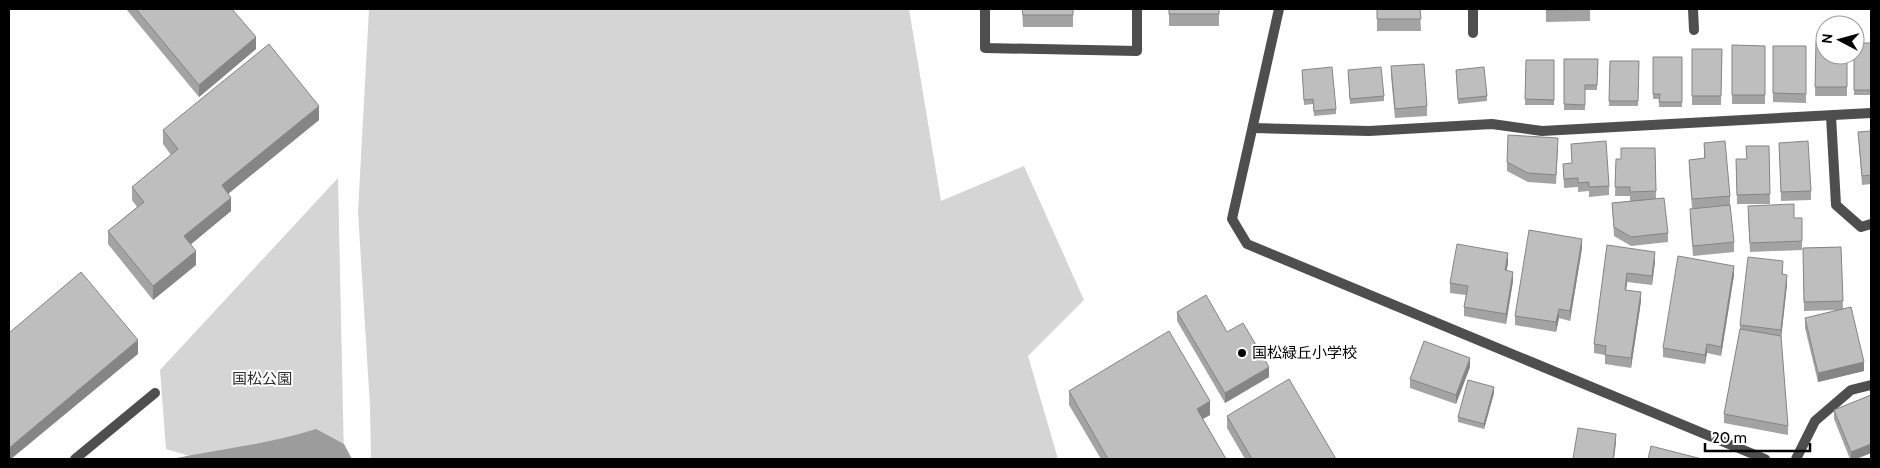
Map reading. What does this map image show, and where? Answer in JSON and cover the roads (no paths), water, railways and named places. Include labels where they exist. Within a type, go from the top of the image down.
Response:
[{"type":"street","points":[[984,9],[985,48],[1137,51],[1138,9]]},
{"type":"street","points":[[1279,9],[1232,219],[1247,244],[1765,459]]},
{"type":"street","points":[[1473,9],[1473,33]]},
{"type":"street","points":[[1693,9],[1694,30]]},
{"type":"street","points":[[1253,128],[1369,131],[1492,124],[1542,132],[1871,113]]},
{"type":"street","points":[[1831,116],[1836,205],[1861,226],[1871,224]]},
{"type":"street","points":[[1796,459],[1815,421],[1851,390],[1871,385]]},
{"type":"street","points":[[74,459],[155,393]]},
{"type":"place","name":"国松緑丘小学校","points":[[1242,353]]},
{"type":"park label","name":"国松公園","points":[[262,379]]}]
